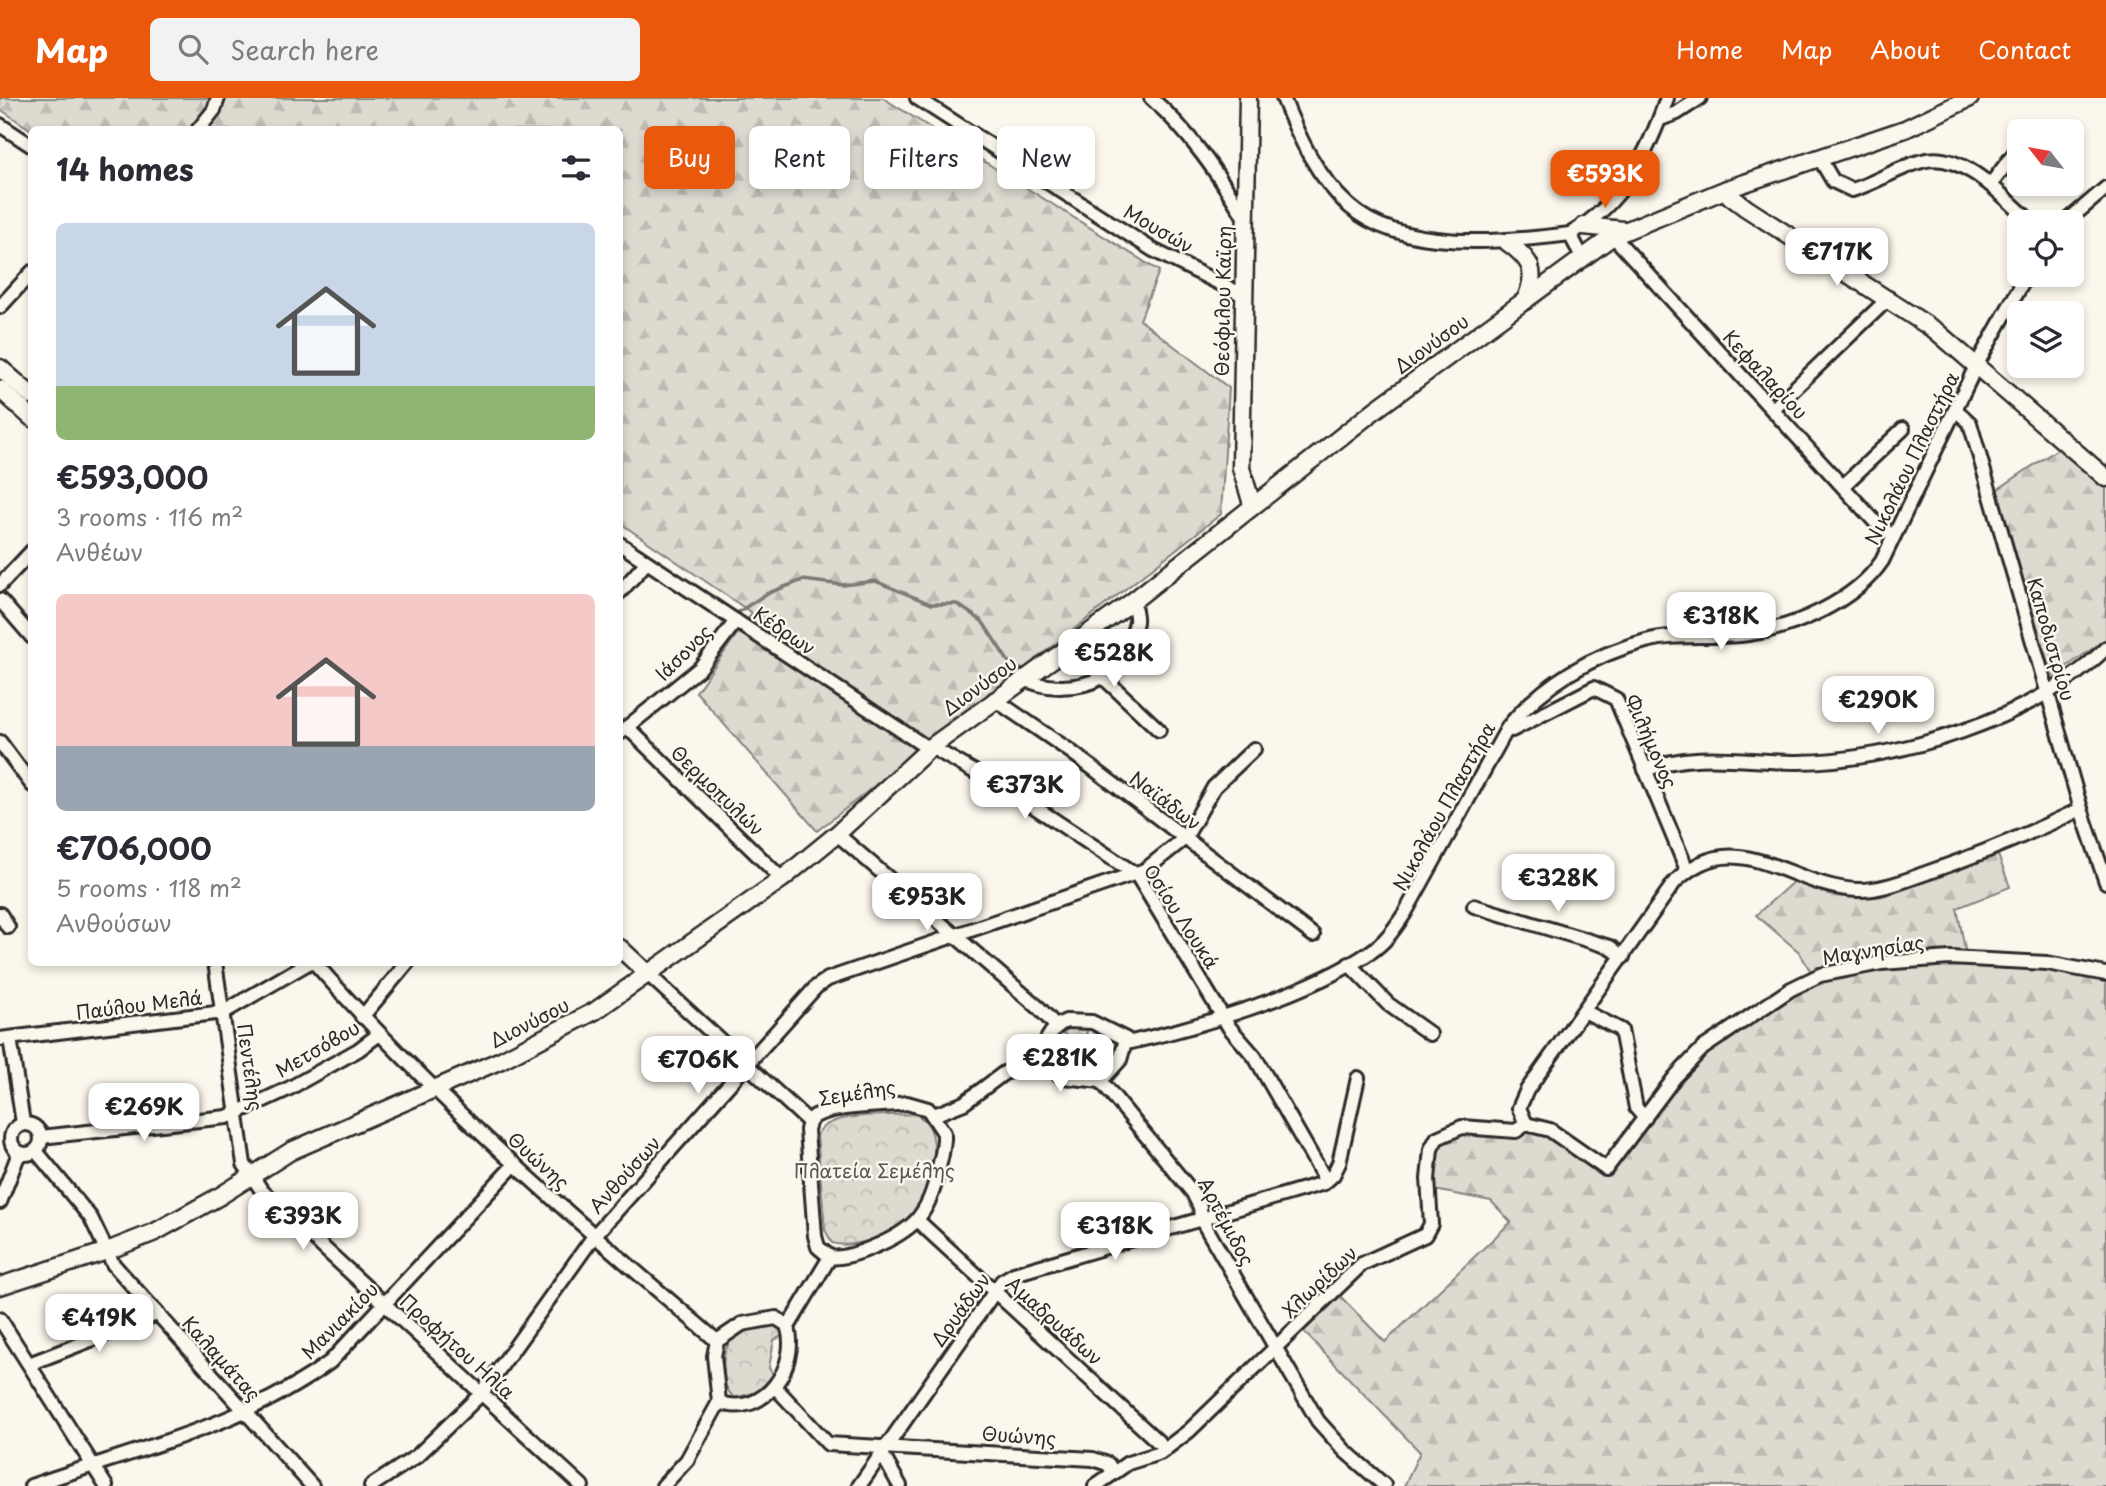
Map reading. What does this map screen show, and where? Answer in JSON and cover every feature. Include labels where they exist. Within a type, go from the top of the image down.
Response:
[{"type":"main road","name":"Θεόφιλου Καϊρη","points":[[1248,98],[1241,468],[1252,504]]},
{"type":"main road","name":"Διονύσου","points":[[0,1286],[107,1251],[189,1214],[291,1151],[557,1032],[649,975],[782,879],[837,834],[930,748],[1023,678],[1133,601],[1252,504],[1618,233],[1727,190],[1905,129],[1970,98]]},
{"type":"main road","points":[[1727,190],[1746,208],[1889,298],[1977,364],[2106,478]]},
{"type":"main road","points":[[1577,230],[1618,233]]},
{"type":"main road","points":[[1507,242],[1521,252],[1531,268],[1532,286],[1525,301]]},
{"type":"main road","points":[[0,368],[28,392]]},
{"type":"main road","points":[[0,389],[28,414]]},
{"type":"main road","points":[[623,951],[649,975]]},
{"type":"street","points":[[201,126],[214,110],[218,98]]},
{"type":"street","name":"Μουσών","points":[[917,98],[1153,250],[1243,295]]},
{"type":"street","points":[[1151,98],[1174,118],[1215,169],[1245,218]]},
{"type":"street","points":[[1283,98],[1311,160],[1350,207],[1360,214],[1407,233],[1469,243],[1507,242],[1577,230],[1617,195],[1639,167],[1667,98]]},
{"type":"street","points":[[1660,119],[1677,113],[1700,98]]},
{"type":"street","points":[[0,125],[28,143]]},
{"type":"street","points":[[1820,159],[1833,181],[1852,190],[1924,160],[1954,164],[1990,184],[2018,210]]},
{"type":"street","points":[[1990,184],[2007,162]]},
{"type":"street","points":[[2080,210],[2106,188]]},
{"type":"street","points":[[1577,230],[1583,259]]},
{"type":"street","name":"Κεφαλαρίου","points":[[1618,233],[1773,409],[1893,536]]},
{"type":"street","points":[[0,307],[28,276]]},
{"type":"street","name":"Νικολάου Πλαστήρα","points":[[1127,1043],[1176,1032],[1317,981],[1370,953],[1389,936],[1405,913],[1508,727],[1545,689],[1565,675],[1603,656],[1646,641],[1681,635],[1747,635],[1807,616],[1841,597],[1872,573],[1882,561],[1977,364],[2020,287]]},
{"type":"street","points":[[1773,409],[1889,298]]},
{"type":"street","name":"Καποδιστρίου","points":[[1956,410],[1970,423],[2081,809],[2104,874]]},
{"type":"street","points":[[1843,486],[1903,429]]},
{"type":"street","name":"Κέδρων","points":[[623,546],[930,748]]},
{"type":"street","points":[[0,585],[28,555]]},
{"type":"street","points":[[623,589],[646,563]]},
{"type":"street","points":[[0,600],[28,632]]},
{"type":"street","points":[[1023,678],[1036,686],[1052,688],[1103,677],[1114,664],[1136,624],[1133,601]]},
{"type":"street","name":"Ιάσονος","points":[[623,730],[700,668],[736,621]]},
{"type":"street","points":[[1645,770],[1668,761],[1698,758],[1798,762],[1873,754],[1955,734],[1996,718],[2047,691],[2106,648]]},
{"type":"street","points":[[1103,677],[1158,730]]},
{"type":"street","name":"Φιλήμονος","points":[[1508,727],[1512,730],[1594,688],[1616,699],[1687,870]]},
{"type":"street","name":"Ναϊάδων","points":[[994,699],[1313,935]]},
{"type":"street","name":"Θερμοπυλών","points":[[623,730],[782,879]]},
{"type":"street","points":[[0,742],[28,780]]},
{"type":"street","name":"Οσίου Λουκά","points":[[930,748],[1024,800],[1135,873],[1231,1030],[1255,1057],[1326,1181]]},
{"type":"street","name":"Ανθούσων","points":[[371,1486],[417,1456],[482,1393],[594,1236],[816,987],[828,979],[1154,865],[1185,838],[1214,787],[1254,748]]},
{"type":"street","points":[[1526,1124],[1519,1108],[1521,1100],[1674,883],[1687,870],[1714,860],[1747,856],[1770,862],[1823,886],[1859,890],[1889,886],[1999,848],[2081,809]]},
{"type":"street","points":[[837,834],[957,936],[1056,1026]]},
{"type":"street","points":[[1475,906],[1610,947],[1623,957]]},
{"type":"street","points":[[0,914],[8,927]]},
{"type":"street","name":"Μαγνησίας","points":[[1526,1124],[1550,1130],[1598,1166],[1609,1167],[1675,1077],[1710,1042],[1791,989],[1820,975],[1881,963],[1950,958],[2047,963],[2106,974]]},
{"type":"street","points":[[1349,964],[1388,1004],[1430,1034]]},
{"type":"street","name":"Πεντέλης","points":[[216,966],[244,1164],[250,1175]]},
{"type":"street","name":"Παύλου Μελά","points":[[5,1039],[224,1012],[305,966]]},
{"type":"street","name":"Θυώνης","points":[[316,966],[378,1035],[433,1089],[594,1236],[717,1341]]},
{"type":"street","name":"Μετσόβου","points":[[362,1017],[405,966]]},
{"type":"street","points":[[649,975],[809,1122]]},
{"type":"street","points":[[1584,1011],[1620,1030],[1636,1108],[1644,1118]]},
{"type":"street","points":[[1066,1021],[1092,1022],[1118,1033],[1127,1043],[1116,1064],[1101,1081],[1063,1077],[1041,1062],[1044,1047],[1056,1026],[1066,1021]]},
{"type":"street","name":"Μετσόβου","points":[[41,1137],[227,1117],[358,1050],[378,1035]]},
{"type":"street","points":[[5,1039],[23,1124]]},
{"type":"street","points":[[719,1402],[746,1403],[776,1388],[787,1355],[788,1327],[830,1257],[866,1250],[918,1221],[935,1186],[944,1142],[943,1129],[934,1115],[964,1103],[1004,1073],[1041,1062]]},
{"type":"street","points":[[1326,1181],[1339,1163],[1358,1079]]},
{"type":"street","name":"Αρτέμιδος","points":[[1101,1081],[1194,1193],[1200,1207],[1201,1219],[1275,1348],[1283,1356],[1318,1421],[1345,1451],[1384,1485]]},
{"type":"street","name":"Σεμέλης","points":[[830,1257],[818,1247],[815,1236],[807,1130],[809,1122],[814,1116],[829,1111],[907,1103],[923,1107],[934,1115]]},
{"type":"street","points":[[23,1124],[33,1125],[41,1137],[36,1151],[19,1153],[5,1143],[15,1128],[23,1124]]},
{"type":"street","name":"Χλωρίδων","points":[[1095,1486],[1113,1472],[1166,1449],[1189,1431],[1362,1264],[1426,1235],[1431,1224],[1428,1180],[1431,1149],[1437,1138],[1462,1127],[1516,1131],[1526,1124]]},
{"type":"street","name":"Καλαμάτας","points":[[36,1151],[91,1218],[113,1264],[312,1486]]},
{"type":"street","points":[[0,1202],[19,1153]]},
{"type":"street","name":"Μανιακίου","points":[[31,1486],[245,1413],[298,1385],[330,1362],[515,1164]]},
{"type":"street","name":"Προφήτου Ηλία","points":[[250,1175],[262,1191],[582,1486]]},
{"type":"street","name":"Δρυάδων","points":[[859,1486],[994,1290],[1014,1275],[1312,1188],[1326,1181]]},
{"type":"street","name":"Αμαδρυάδων","points":[[918,1221],[1166,1449]]},
{"type":"street","points":[[29,1364],[156,1314]]},
{"type":"street","points":[[663,1486],[687,1460],[719,1402],[713,1356],[717,1341],[733,1329],[762,1319],[776,1318],[788,1327]]},
{"type":"street","points":[[0,1319],[106,1486]]},
{"type":"street","name":"Θυώνης","points":[[776,1388],[828,1444],[885,1450],[1093,1459],[1108,1464],[1113,1472]]},
{"type":"street","points":[[885,1450],[900,1486]]},
{"type":"green space","points":[[0,98],[883,98],[928,126],[864,126],[864,189],[983,189],[983,161],[997,169],[997,189],[1028,189],[1159,271],[1140,320],[1229,388],[1221,514],[817,831],[696,692],[752,613],[623,525],[623,126],[28,128],[0,109]]},
{"type":"green space","points":[[2062,446],[2106,485],[2106,639],[2052,677],[1997,490]]},
{"type":"green space","points":[[1998,855],[2010,887],[1957,908],[1968,965],[2009,969],[2020,963],[2106,980],[2106,1486],[1404,1486],[1420,1452],[1302,1330],[1339,1295],[1385,1342],[1511,1222],[1491,1201],[1429,1189],[1432,1158],[1439,1142],[1447,1136],[1476,1130],[1512,1129],[1543,1133],[1560,1142],[1590,1168],[1605,1175],[1612,1171],[1678,1080],[1709,1049],[1727,1042],[1776,1005],[1817,982],[1799,952],[1756,915],[1794,881],[1847,893],[1873,892],[1923,882]]},
{"type":"green space","points":[[1065,1027],[1088,1029],[1086,1034],[1111,1047],[1107,1055],[1090,1068],[1076,1069],[1059,1064],[1058,1056],[1068,1037],[1061,1031]]},
{"type":"green space","name":"Πλατεία Σεμέλης","points":[[914,1114],[925,1120],[934,1144],[934,1159],[927,1189],[915,1211],[899,1226],[877,1238],[853,1244],[832,1243],[825,1230],[817,1135],[823,1127],[845,1118]]},
{"type":"green space","points":[[780,1325],[782,1336],[774,1340],[769,1368],[775,1377],[762,1391],[735,1398],[726,1387],[724,1374],[726,1349],[730,1341],[746,1331]]},
{"type":"waterway","points":[[737,613],[766,594],[803,580],[843,585],[875,581],[931,604],[957,604],[982,621],[1008,661],[1020,669]]}]
